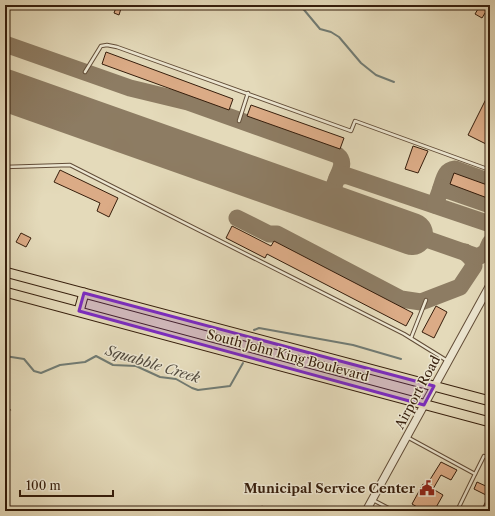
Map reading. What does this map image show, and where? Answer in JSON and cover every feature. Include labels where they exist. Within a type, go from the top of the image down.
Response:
[{"type":"main road","name":"South John King Boulevard","points":[[5,272],[490,401]]},
{"type":"main road","name":"South John King Boulevard","points":[[5,292],[490,422]]},
{"type":"main road","points":[[79,311],[84,293]]},
{"type":"street","name":"Airport Road","points":[[366,511],[490,285]]},
{"type":"lane","points":[[85,72],[101,46],[106,45],[248,93],[351,131],[355,121],[490,170]]},
{"type":"lane","points":[[239,121],[248,93]]},
{"type":"lane","points":[[5,167],[70,165],[411,338],[448,361]]},
{"type":"lane","points":[[411,338],[426,300]]},
{"type":"lane","points":[[407,437],[475,474]]},
{"type":"lane","points":[[457,511],[484,456],[490,459]]},
{"type":"lane","points":[[372,500],[394,511]]},
{"type":"lane","points":[[261,511],[262,508],[269,511]]},
{"type":"path","points":[[5,407],[11,410],[5,420]]},
{"type":"highlighted area","points":[[84,293],[434,386],[424,405],[79,311]]},
{"type":"building","points":[[117,5],[122,5],[119,15],[114,13]]},
{"type":"building","points":[[471,5],[490,5],[490,15],[485,13],[482,18],[475,14],[478,9]]},
{"type":"building","points":[[106,52],[233,99],[229,110],[102,64]]},
{"type":"building","points":[[490,91],[490,146],[468,135]]},
{"type":"building","points":[[251,105],[344,138],[340,149],[247,116]]},
{"type":"building","points":[[413,146],[428,151],[418,173],[405,169]]},
{"type":"building","points":[[60,170],[118,198],[109,217],[97,211],[100,203],[54,182]]},
{"type":"building","points":[[454,173],[490,186],[490,199],[450,184]]},
{"type":"building","points":[[232,226],[271,246],[274,241],[413,313],[406,326],[267,254],[265,258],[226,238]]},
{"type":"building","points":[[21,233],[31,238],[26,247],[16,242]]},
{"type":"building","points":[[436,306],[447,312],[434,338],[422,332]]},
{"type":"building","name":"Municipal Service Center","points":[[441,462],[457,470],[451,480],[441,475],[433,489],[443,495],[434,511],[424,511],[412,504],[423,484],[426,486]]},
{"type":"building","points":[[477,482],[490,488],[490,497],[474,489]]},
{"type":"building","points":[[486,501],[490,503],[490,511],[483,507]]},
{"type":"waterway","points":[[300,5],[320,29],[331,32],[339,37],[361,63],[376,75],[394,82]]},
{"type":"waterway","name":"Squabble Creek","points":[[254,330],[259,328],[353,345],[401,359]]},
{"type":"waterway","name":"Squabble Creek","points":[[5,356],[24,359],[34,371],[41,373],[60,365],[85,362],[96,356],[113,365],[136,366],[160,377],[176,379],[198,390],[230,386],[243,363]]},
{"type":"taxiway","points":[[5,44],[130,88],[188,102],[337,155],[342,163],[337,178]]},
{"type":"taxiway","points":[[441,188],[447,173],[455,169],[490,182]]},
{"type":"taxiway","points":[[327,204],[337,178],[345,175],[490,224]]},
{"type":"taxiway","points":[[435,205],[441,188],[490,205]]},
{"type":"taxiway","points":[[237,218],[269,234],[277,234],[401,299],[421,302],[460,287],[474,266],[472,259],[465,252]]},
{"type":"taxiway","points":[[412,234],[478,257],[486,252],[490,243]]},
{"type":"runway","points":[[5,90],[412,234]]},
{"type":"place","name":"Municipal Service Center","points":[[427,488]]}]
